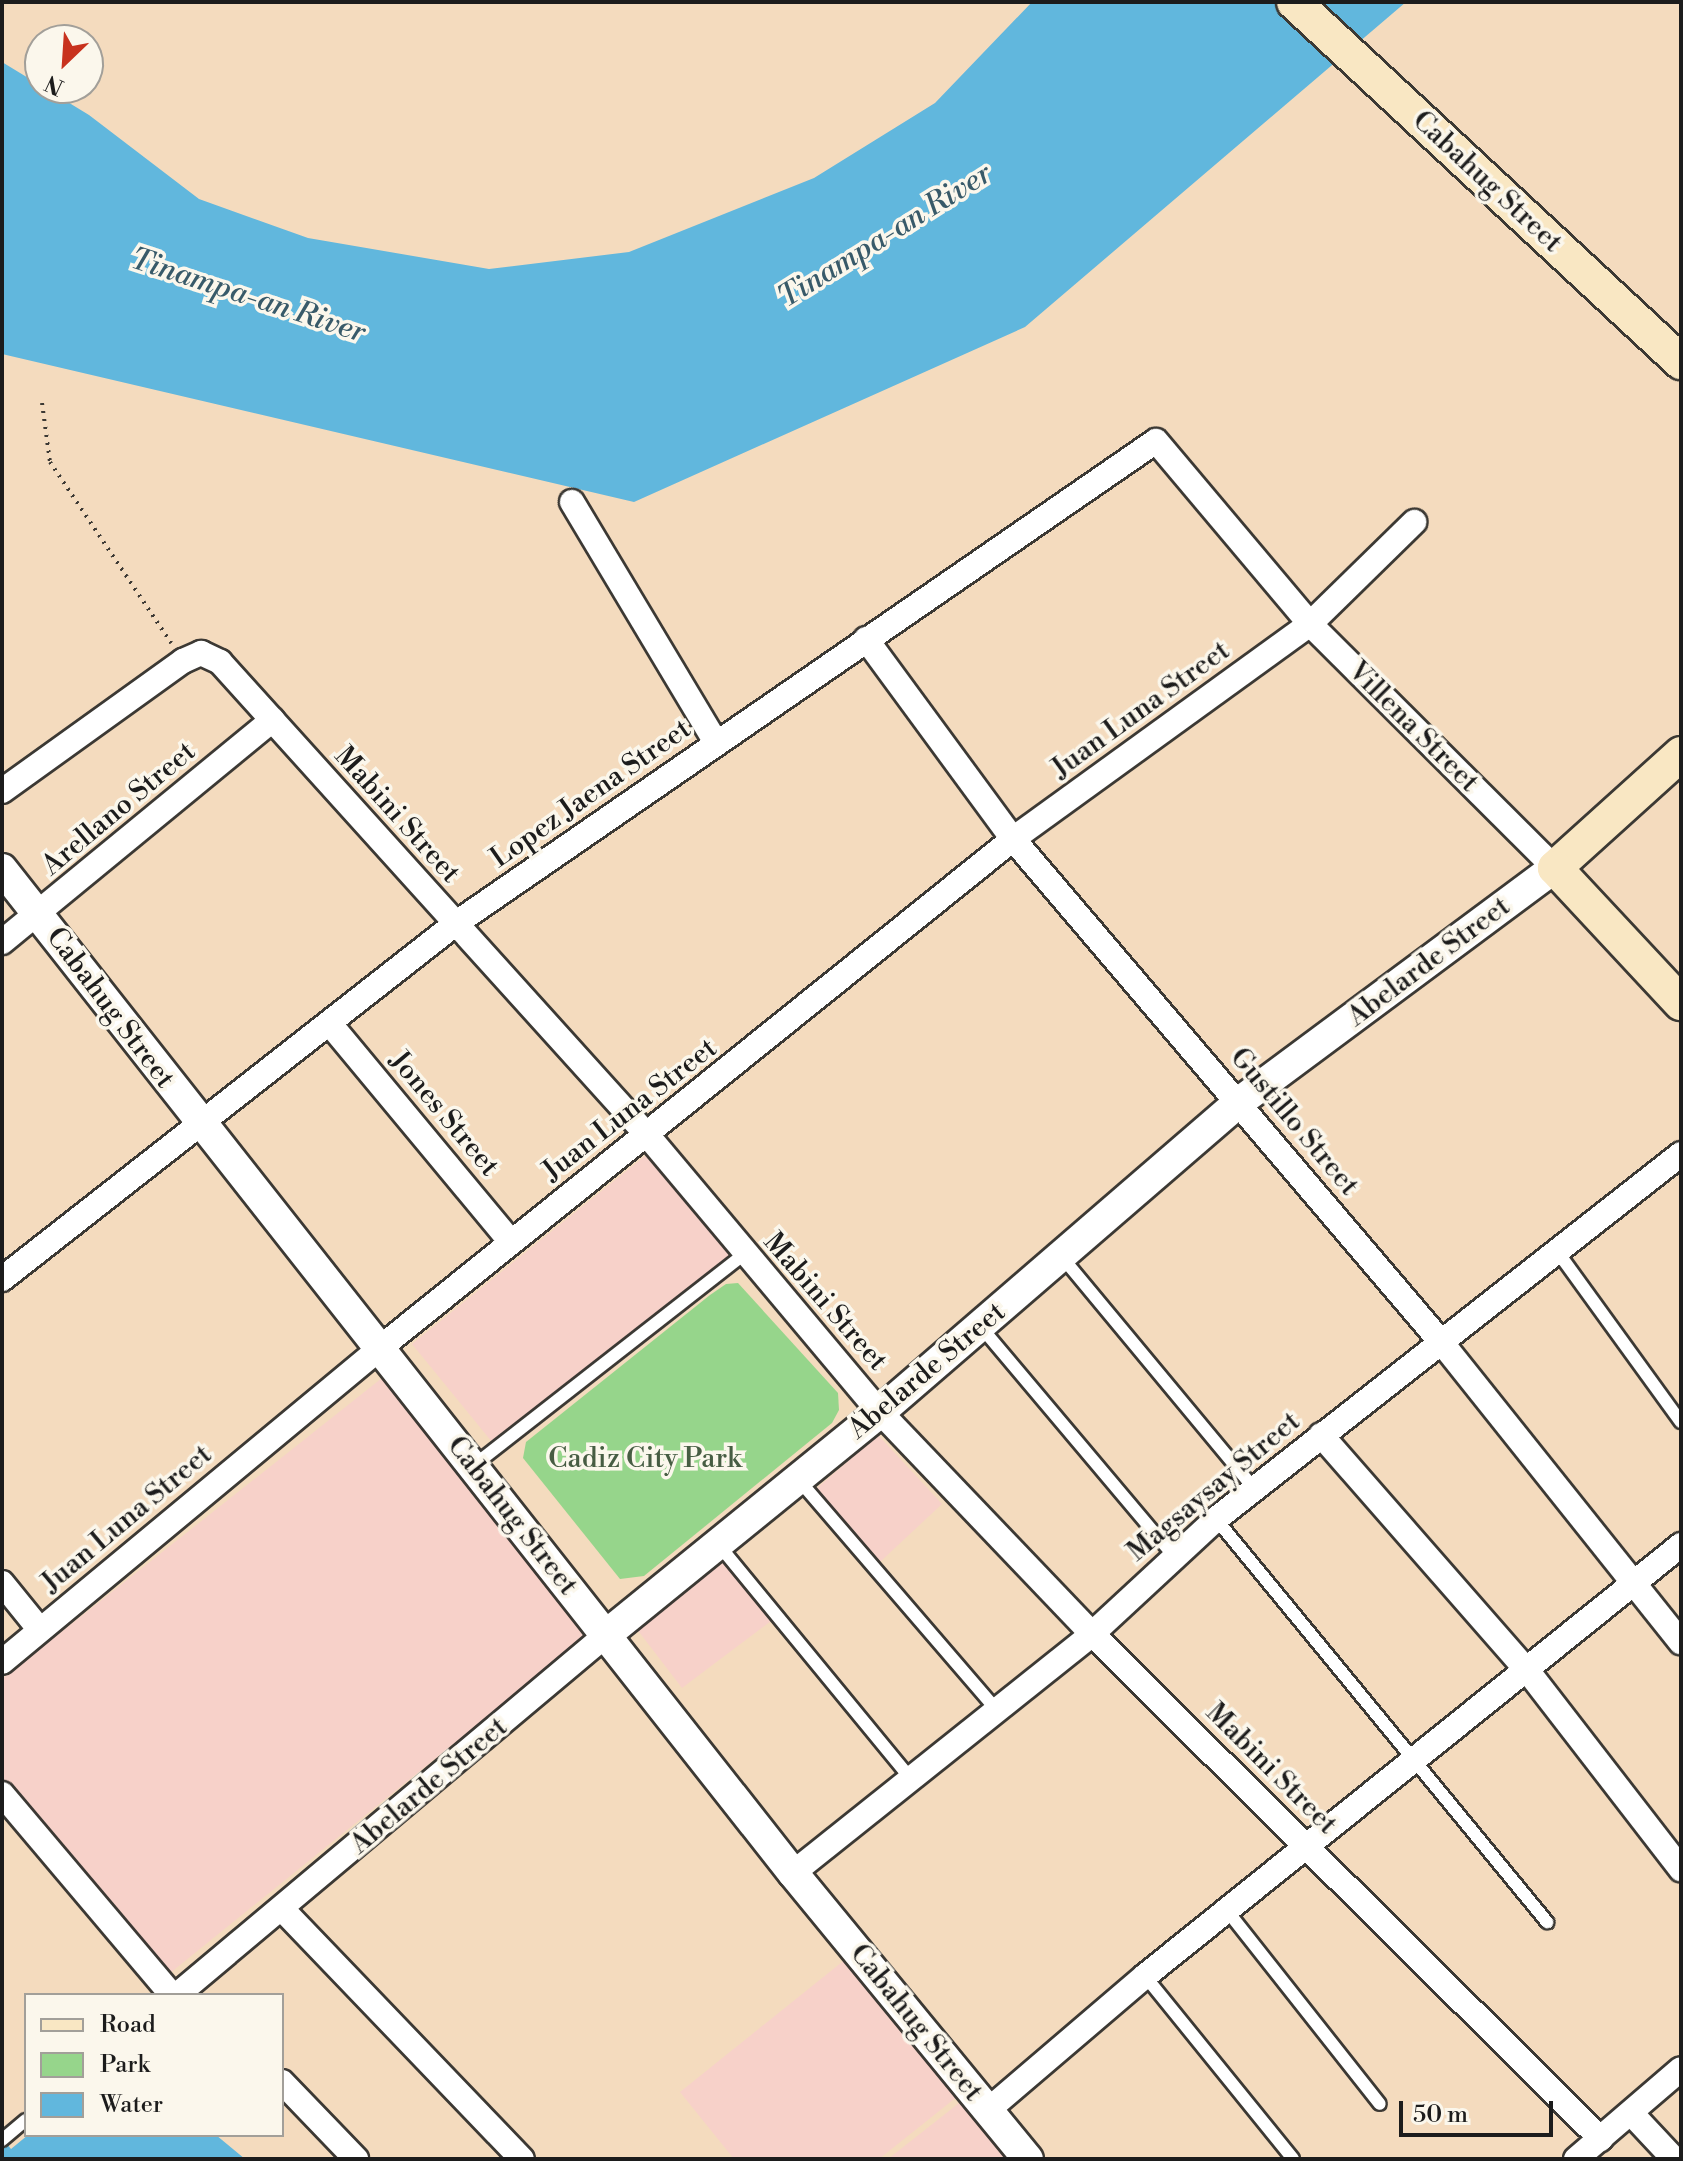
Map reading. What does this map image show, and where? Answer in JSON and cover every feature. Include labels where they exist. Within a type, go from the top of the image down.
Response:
[{"type":"main road","name":"Cabahug Street","points":[[1294,2],[1681,362]]},
{"type":"main road","name":"Abelarde Street","points":[[1555,868],[1681,754]]},
{"type":"main road","name":"Villena Street","points":[[1555,868],[1681,1003]]},
{"type":"street","name":"Villena Street","points":[[1156,441],[1310,624],[1555,868]]},
{"type":"street","name":"Lopez Jaena Street","points":[[6,1267],[201,1126],[455,924],[1156,441]]},
{"type":"street","points":[[572,502],[716,743]]},
{"type":"street","name":"Juan Luna Street","points":[[2,1662],[380,1348],[648,1136],[1013,839],[1310,624],[1414,522]]},
{"type":"street","name":"Gustillo Street","points":[[866,639],[1013,839],[1442,1343],[1631,1584],[1681,1642]]},
{"type":"street","name":"Mabini Street","points":[[183,661],[201,653],[220,662],[648,1136],[744,1254],[880,1412],[1092,1634],[1601,2139]]},
{"type":"street","points":[[2,791],[183,661]]},
{"type":"street","name":"Arellano Street","points":[[2,942],[272,720]]},
{"type":"street","name":"Abelarde Street","points":[[184,1993],[606,1635],[880,1412],[1238,1103],[1555,868]]},
{"type":"street","name":"Cabahug Street","points":[[2,869],[201,1126],[380,1348],[793,1873],[1028,2159]]},
{"type":"street","name":"Jones Street","points":[[330,1024],[511,1242]]},
{"type":"street","name":"Magsaysay Street","points":[[793,1873],[1092,1634],[1216,1519],[1254,1488],[1681,1154]]},
{"type":"street","points":[[1321,1435],[1527,1670],[1681,1869]]},
{"type":"street","points":[[987,2111],[1145,1976],[1229,1913],[1681,1545]]},
{"type":"street","points":[[2,1583],[40,1630]]},
{"type":"street","points":[[2,1794],[184,1993]]},
{"type":"street","points":[[283,1910],[522,2159]]},
{"type":"street","points":[[1576,2159],[1681,2069]]},
{"type":"street","points":[[284,2084],[356,2159]]},
{"type":"street","points":[[1631,2113],[1674,2159]]},
{"type":"lane","points":[[1557,1251],[1681,1422]]},
{"type":"lane","points":[[473,1466],[744,1254]]},
{"type":"lane","points":[[1061,1256],[1254,1488]]},
{"type":"lane","points":[[980,1326],[1175,1557]]},
{"type":"lane","points":[[798,1479],[997,1710]]},
{"type":"lane","points":[[1216,1519],[1547,1922]]},
{"type":"lane","points":[[718,1544],[911,1779]]},
{"type":"lane","points":[[1229,1913],[1380,2104]]},
{"type":"lane","points":[[1145,1976],[1293,2159]]},
{"type":"lane","points":[[3,2139],[24,2122]]},
{"type":"path","points":[[42,403],[50,462],[183,661]]},
{"type":"shaded area","points":[[650,1152],[741,1265],[501,1453],[412,1344]]},
{"type":"shaded area","points":[[382,1378],[588,1635],[164,1978],[2,1783],[2,1679]]},
{"type":"shaded area","points":[[878,1435],[942,1504],[880,1562],[816,1489]]},
{"type":"shaded area","points":[[725,1561],[771,1621],[682,1688],[636,1628]]},
{"type":"shaded area","points":[[852,1954],[963,2092],[879,2159],[734,2159],[680,2092]]},
{"type":"shaded area","points":[[968,2096],[1018,2159],[888,2159]]},
{"type":"green space","name":"Cadiz City Park","points":[[738,1283],[838,1393],[839,1410],[832,1423],[644,1576],[620,1579],[523,1458],[526,1442],[710,1295],[726,1284]]},
{"type":"water","name":"Tinampa-an River","points":[[1032,2],[1406,2],[1025,327],[634,502],[2,354],[2,62],[24,75],[24,104],[71,104],[199,199],[308,238],[489,269],[629,252],[814,178],[935,103]]},
{"type":"water","points":[[26,2137],[218,2137],[245,2159],[2,2159],[2,2138],[11,2149]]}]
